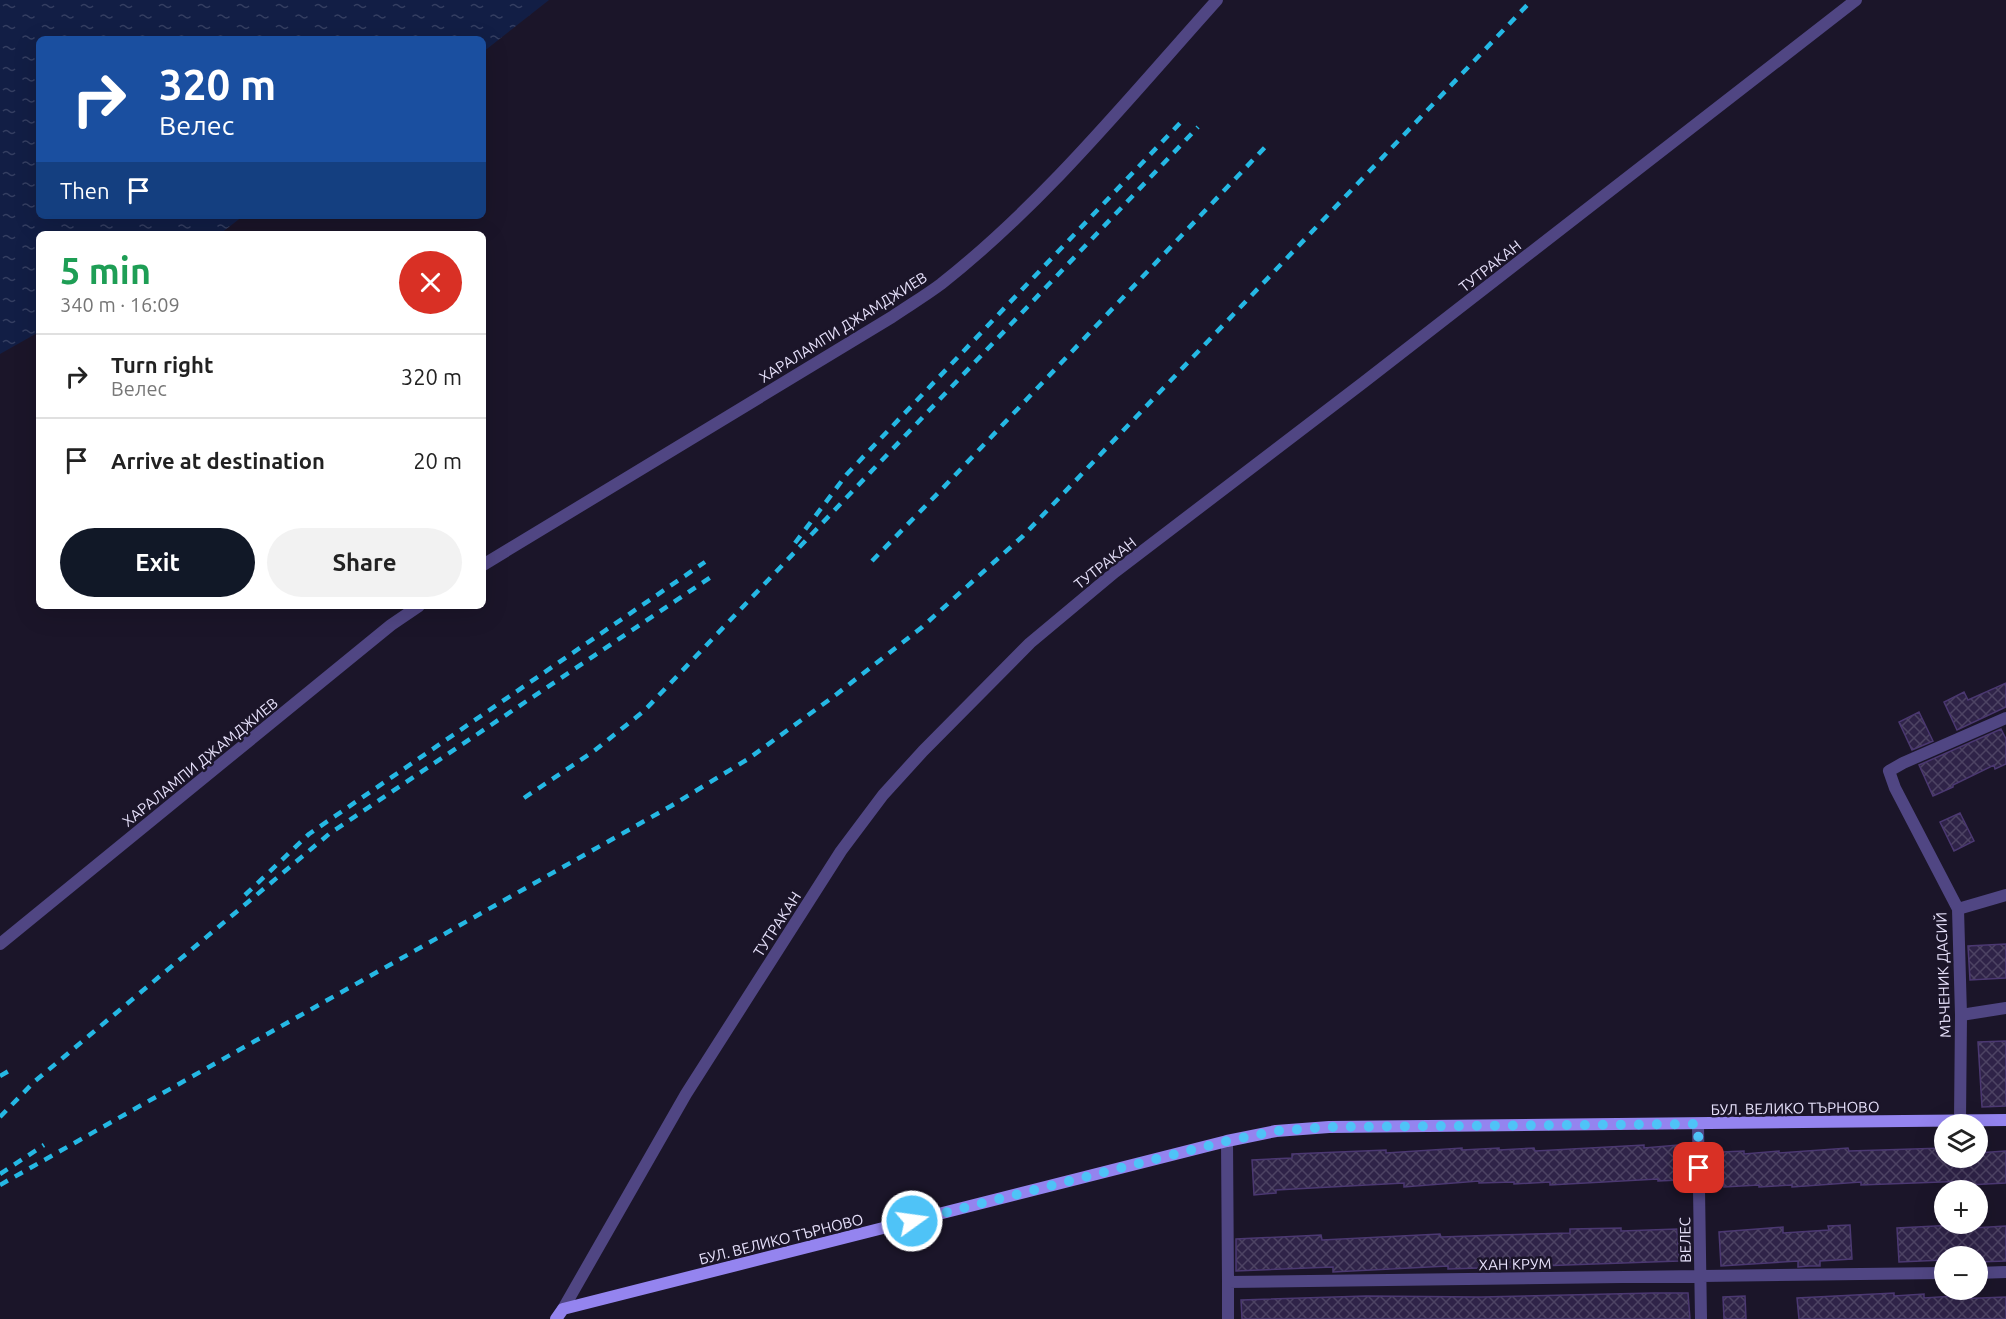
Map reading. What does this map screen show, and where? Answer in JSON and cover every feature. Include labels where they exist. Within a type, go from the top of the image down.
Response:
[{"type":"main road","name":"БУЛ. ВЕЛИКО ТЪРНОВО","points":[[1988,1120],[2006,1120]]},
{"type":"main road","name":"БУЛ. ВЕЛИКО ТЪРНОВО","points":[[560,1314],[1227,1141],[1276,1131],[1329,1127],[1934,1121]]},
{"type":"street","name":"ХАРАЛАМПИ ДЖАМДЖИЕВ","points":[[486,563],[892,317],[939,285],[991,242],[1044,190],[1217,0]]},
{"type":"street","name":"ТУТРАКАН","points":[[560,1314],[686,1094],[841,851],[883,795],[923,751],[1030,643],[1115,572],[1856,0]]},
{"type":"street","name":"ХАРАЛАМПИ ДЖАМДЖИЕВ","points":[[0,944],[391,625],[415,609]]},
{"type":"street","name":"МЪЧЕНИК ДАСИЙ","points":[[1960,1114],[1961,1015],[1958,909],[1895,788],[1889,771],[2006,718]]},
{"type":"street","points":[[1958,909],[2006,895]]},
{"type":"street","points":[[1961,1015],[2006,1008]]},
{"type":"street","name":"ВЕЛЕС","points":[[1698,1124],[1701,1319]]},
{"type":"street","points":[[1227,1141],[1228,1319]]},
{"type":"street","points":[[1988,1273],[2006,1272]]},
{"type":"street","name":"ХАН КРУМ","points":[[1228,1282],[1934,1273]]},
{"type":"water","points":[[0,0],[549,0],[486,50],[486,36],[36,36],[36,219],[239,219],[224,231],[36,231],[36,334],[0,354]]},
{"type":"building","points":[[2006,683],[2006,707],[1957,730],[1944,702],[1964,692],[1968,700]]},
{"type":"building","points":[[1919,712],[1933,741],[1912,750],[1899,722]]},
{"type":"building","points":[[2001,729],[2006,739],[2006,764],[1995,769],[1994,765],[1933,796],[1919,765]]},
{"type":"building","points":[[1960,813],[1974,841],[1954,851],[1940,822]]},
{"type":"building","points":[[2006,944],[2006,978],[1970,980],[1968,946]]},
{"type":"building","points":[[2006,1041],[2006,1106],[1982,1107],[1978,1042]]},
{"type":"building","points":[[1644,1145],[1644,1148],[1678,1145],[1680,1180],[1658,1181],[1658,1179],[1550,1185],[1550,1182],[1514,1184],[1514,1182],[1479,1183],[1479,1181],[1404,1187],[1404,1183],[1276,1190],[1276,1193],[1254,1195],[1252,1160],[1292,1158],[1292,1154],[1386,1150],[1386,1153],[1462,1148],[1462,1150],[1499,1148],[1499,1150],[1534,1148],[1535,1151]]},
{"type":"building","points":[[1848,1148],[1849,1151],[1934,1148],[1934,1168],[1988,1168],[1988,1152],[2006,1151],[2006,1183],[1988,1184],[1988,1180],[1934,1180],[1934,1182],[1861,1185],[1861,1182],[1792,1187],[1792,1185],[1759,1187],[1759,1185],[1724,1187],[1722,1152],[1744,1151],[1744,1154],[1779,1151],[1779,1153]]},
{"type":"building","points":[[1850,1225],[1852,1259],[1820,1261],[1820,1266],[1798,1267],[1798,1261],[1721,1266],[1719,1232],[1783,1227],[1783,1233],[1829,1230],[1828,1226]]},
{"type":"building","points":[[1934,1226],[1934,1234],[1988,1234],[1988,1227],[2006,1226],[2006,1261],[1988,1262],[1988,1246],[1934,1246],[1934,1260],[1899,1262],[1897,1228]]},
{"type":"building","points":[[1621,1228],[1621,1231],[1677,1229],[1679,1261],[1448,1269],[1448,1266],[1333,1272],[1333,1267],[1236,1271],[1236,1239],[1321,1235],[1322,1240],[1440,1234],[1441,1237],[1570,1233],[1570,1229]]},
{"type":"building","points":[[1688,1293],[1690,1319],[1242,1319],[1241,1300],[1366,1296],[1481,1297]]},
{"type":"building","points":[[1894,1293],[1894,1296],[1924,1294],[1924,1298],[1934,1297],[1934,1300],[1988,1300],[1988,1298],[2006,1297],[2006,1319],[1799,1319],[1797,1298]]},
{"type":"building","points":[[1745,1296],[1746,1319],[1724,1319],[1723,1297]]},
{"type":"railway","points":[[0,1185],[671,806],[748,759],[833,697],[921,628],[1023,536],[1532,0]]},
{"type":"railway","points":[[795,543],[847,474],[1181,122]]},
{"type":"railway","points":[[524,798],[594,751],[644,711],[1198,127]]},
{"type":"railway","points":[[872,561],[1269,143]]},
{"type":"railway","points":[[245,895],[309,834],[705,562]]},
{"type":"railway","points":[[0,1117],[34,1082],[329,834],[711,577]]},
{"type":"railway","points":[[0,1076],[14,1068]]},
{"type":"railway","points":[[0,1174],[44,1145]]},
{"type":"route","points":[[912,1221],[1227,1141],[1276,1131],[1329,1127],[1698,1124],[1699,1168]]}]
